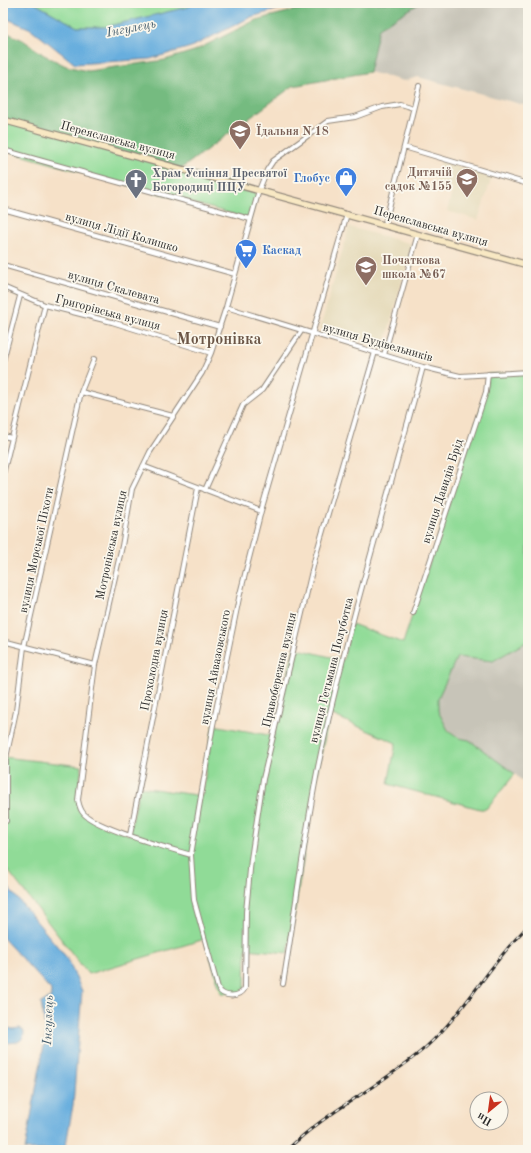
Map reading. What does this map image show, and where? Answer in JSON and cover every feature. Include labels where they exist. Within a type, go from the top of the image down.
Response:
[{"type":"street","points":[[385,224],[419,86]]},
{"type":"street","name":"Мотронівська вулиця","points":[[191,855],[130,835],[91,820],[80,809],[78,800],[95,666],[122,546],[130,496],[143,466],[161,433],[202,373],[211,353],[226,308],[259,190],[267,170],[273,161],[328,121],[355,117],[382,107],[400,104],[413,108]]},
{"type":"street","name":"Переяславська вулиця","points":[[3,120],[385,224],[528,265]]},
{"type":"street","points":[[404,147],[528,184]]},
{"type":"street","points":[[3,150],[250,219]]},
{"type":"street","name":"вулиця Лідії Колишко","points":[[3,209],[235,274]]},
{"type":"street","name":"вулиця Айвазовського","points":[[235,995],[226,996],[221,993],[218,988],[194,900],[191,855],[213,724],[234,621],[261,511],[314,334],[347,214]]},
{"type":"street","points":[[384,355],[418,234]]},
{"type":"street","name":"вулиця Скалевата","points":[[3,265],[220,327]]},
{"type":"street","name":"Григорівська вулиця","points":[[3,287],[20,296],[45,305],[112,322],[211,353]]},
{"type":"street","points":[[3,361],[20,296]]},
{"type":"street","name":"Григорівська вулиця","points":[[3,474],[45,305]]},
{"type":"street","name":"вулиця Будівельників","points":[[226,308],[460,376],[528,372]]},
{"type":"street","points":[[205,490],[243,405],[262,390],[302,330]]},
{"type":"street","name":"Правобережна вулиця","points":[[235,995],[243,992],[245,988],[246,912],[250,866],[263,779],[315,558],[375,352]]},
{"type":"street","name":"вулиця Морської Піхоти","points":[[6,821],[6,758],[16,711],[24,647],[81,392],[94,359]]},
{"type":"street","name":"вулиця Гетьмана Полуботка","points":[[283,984],[317,776],[330,714],[360,595],[423,366]]},
{"type":"street","name":"вулиця Давидів Брід","points":[[413,613],[486,392],[488,374]]},
{"type":"street","points":[[81,392],[174,416]]},
{"type":"street","points":[[3,436],[12,438]]},
{"type":"street","points":[[143,466],[261,511]]},
{"type":"street","name":"Прохолодна вулиця","points":[[130,835],[198,488]]},
{"type":"street","points":[[3,641],[95,666]]},
{"type":"shaded area","points":[[420,3],[511,3],[528,7],[528,106],[418,77],[404,81],[369,72],[379,28]]},
{"type":"shaded area","name":"Дитячій садок №155","points":[[441,162],[492,177],[478,220],[447,211],[453,188],[435,183]]},
{"type":"shaded area","name":"Початкова школа №67","points":[[349,227],[412,244],[384,347],[320,329]]},
{"type":"shaded area","points":[[528,641],[528,787],[515,774],[469,740],[459,738],[448,729],[438,711],[438,698],[457,657],[493,661]]},
{"type":"green space","points":[[34,3],[195,3],[188,7],[105,27],[77,27]]},
{"type":"green space","points":[[323,3],[420,3],[379,28],[369,72],[293,86],[182,168],[3,120],[3,31],[23,40],[44,55],[66,66],[88,71],[165,60],[194,51],[256,20]]},
{"type":"green space","points":[[3,120],[259,190],[250,219],[3,150]]},
{"type":"green space","points":[[528,372],[528,641],[493,661],[457,657],[438,698],[438,711],[448,730],[459,738],[469,740],[515,774],[486,809],[480,809],[388,784],[396,743],[330,714],[318,768],[288,953],[246,949],[245,988],[239,994],[221,993],[205,939],[88,974],[3,864],[3,757],[82,766],[78,800],[80,808],[84,814],[90,819],[106,827],[129,835],[140,787],[202,796],[213,725],[274,736],[294,648],[343,660],[352,624],[403,643],[486,392],[488,374]]},
{"type":"water","name":"Інгулець","points":[[3,3],[34,3],[77,27],[105,27],[188,7],[195,3],[301,3],[251,17],[191,47],[150,59],[75,64],[31,29],[3,17]]},
{"type":"water","name":"Інгулець","points":[[3,881],[67,958],[82,991],[73,1105],[65,1150],[25,1150],[46,1034],[41,1003],[51,997],[51,990],[3,938]]},
{"type":"water","points":[[3,1027],[13,1029],[20,1028],[24,1031],[22,1039],[17,1042],[3,1043]]},
{"type":"railway","points":[[287,1150],[320,1122],[392,1074],[426,1047],[453,1019],[514,940],[528,926]]},
{"type":"place","name":"Їдальня N 18","points":[[240,150]]},
{"type":"place","name":"Глобус","points":[[346,198]]},
{"type":"place","name":"Дитячій садок №155","points":[[467,198]]},
{"type":"place","name":"Храм Успіння Пресвятої Богородиці ПЦУ","points":[[136,200]]},
{"type":"place","name":"Каскад","points":[[246,270]]},
{"type":"place","name":"Початкова школа №67","points":[[366,286]]},
{"type":"district","name":"Мотронівка","points":[[219,338]]}]
